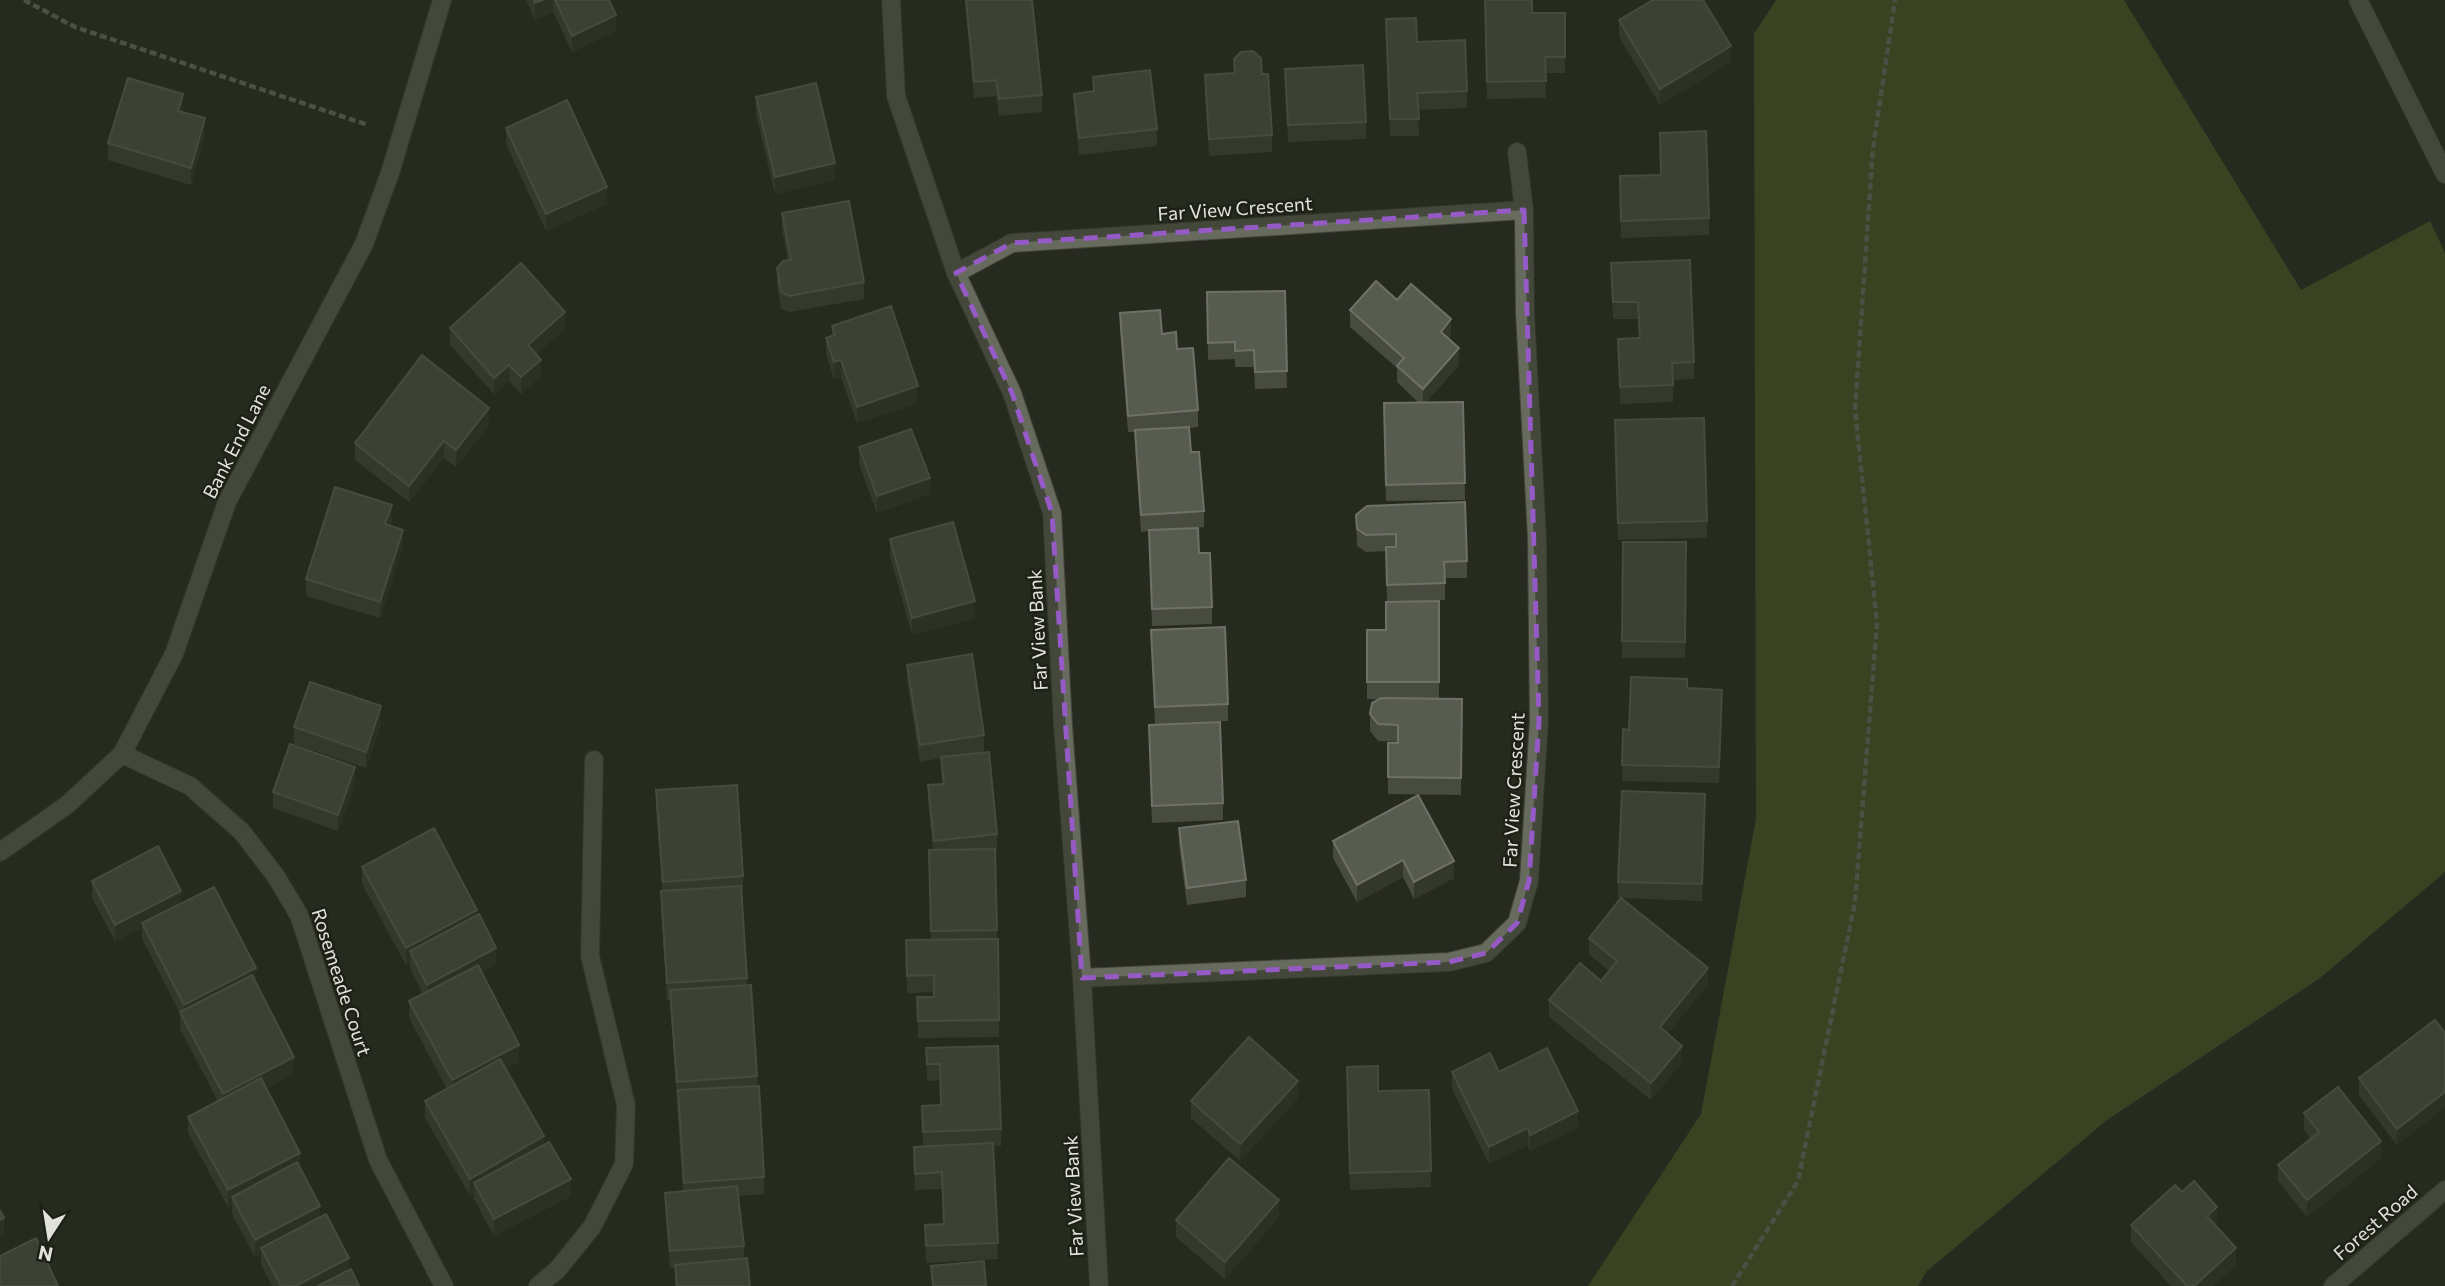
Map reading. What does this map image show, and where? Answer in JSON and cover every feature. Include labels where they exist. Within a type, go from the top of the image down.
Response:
[{"type":"street","name":"Bank End Lane","points":[[0,852],[67,805],[122,754],[174,654],[227,502],[364,244],[401,136],[442,0]]},
{"type":"street","name":"Far View Bank","points":[[891,0],[897,96],[956,273],[1012,393],[1052,513],[1099,1286]]},
{"type":"street","points":[[2358,0],[2445,174]]},
{"type":"street","name":"Far View Crescent","points":[[1082,978],[1450,962],[1486,953],[1517,923],[1529,881],[1539,721],[1537,537],[1525,312],[1524,210],[1517,152]]},
{"type":"street","name":"Far View Crescent","points":[[956,273],[1012,243],[1524,210]]},
{"type":"street","name":"Rosemeade Court","points":[[122,754],[190,786],[242,832],[275,875],[299,915],[378,1160],[444,1286]]},
{"type":"street","points":[[538,1286],[557,1270],[592,1227],[624,1164],[626,1105],[590,956],[594,760]]},
{"type":"street","name":"Forest Road","points":[[2333,1286],[2445,1190]]},
{"type":"path","points":[[24,0],[75,27],[401,136]]},
{"type":"path","points":[[1732,1286],[1798,1181],[1855,902],[1877,623],[1855,409],[1873,148],[1895,0]]},
{"type":"highlighted area","points":[[1524,210],[1539,721],[1529,881],[1517,923],[1486,953],[1449,962],[1082,978],[1052,513],[1012,393],[956,273],[1012,243]]},
{"type":"green space","points":[[1776,0],[2124,0],[2301,290],[2430,221],[2445,253],[2445,872],[2320,978],[2107,1120],[1926,1272],[1918,1286],[1588,1286],[1701,1114],[1756,819],[1754,34]]},
{"type":"building","points":[[555,0],[609,0],[616,15],[572,36]]},
{"type":"building","points":[[966,0],[1032,0],[1042,95],[999,99],[996,80],[974,82]]},
{"type":"building","points":[[1485,0],[1532,0],[1532,13],[1565,13],[1565,57],[1545,57],[1546,81],[1487,82]]},
{"type":"building","points":[[1653,0],[1703,0],[1731,46],[1660,89],[1619,20]]},
{"type":"building","points":[[1416,18],[1417,42],[1465,40],[1467,91],[1417,93],[1419,119],[1390,119],[1386,19]]},
{"type":"building","points":[[1253,51],[1261,58],[1262,74],[1268,74],[1272,135],[1209,139],[1205,75],[1235,73],[1234,59],[1241,52]]},
{"type":"building","points":[[1363,65],[1366,122],[1288,125],[1285,69]]},
{"type":"building","points":[[1150,70],[1157,129],[1079,138],[1074,94],[1094,91],[1093,77]]},
{"type":"building","points":[[128,78],[183,94],[178,111],[205,118],[191,168],[108,143]]},
{"type":"building","points":[[816,83],[835,163],[775,177],[756,97]]},
{"type":"building","points":[[567,100],[607,187],[546,214],[506,128]]},
{"type":"building","points":[[1706,131],[1709,218],[1621,221],[1620,176],[1661,175],[1660,133]]},
{"type":"building","points":[[849,201],[864,282],[789,296],[781,292],[777,268],[783,261],[791,260],[782,213]]},
{"type":"building","points":[[1690,260],[1694,362],[1672,363],[1673,385],[1620,387],[1618,339],[1640,338],[1638,302],[1613,302],[1611,263]]},
{"type":"building","points":[[521,263],[565,312],[528,345],[541,360],[521,377],[509,365],[494,378],[450,328]]},
{"type":"building","points":[[1376,281],[1397,300],[1411,284],[1451,319],[1441,332],[1459,348],[1423,389],[1397,366],[1404,358],[1350,310]]},
{"type":"building","points":[[1285,291],[1287,371],[1255,372],[1254,350],[1235,351],[1235,342],[1208,343],[1207,292]]},
{"type":"building","points":[[891,306],[918,386],[857,407],[841,360],[834,362],[826,338],[835,335],[832,326]]},
{"type":"building","points":[[1160,310],[1162,334],[1176,332],[1177,349],[1193,348],[1198,410],[1128,416],[1120,313]]},
{"type":"building","points":[[422,355],[489,408],[456,450],[444,441],[409,486],[355,443]]},
{"type":"building","points":[[1463,402],[1465,483],[1386,485],[1384,403]]},
{"type":"building","points":[[1704,418],[1707,521],[1618,523],[1615,420]]},
{"type":"building","points":[[1189,427],[1191,452],[1199,452],[1204,511],[1141,515],[1135,430]]},
{"type":"building","points":[[911,429],[930,478],[877,496],[859,447]]},
{"type":"building","points":[[335,487],[392,505],[385,524],[403,530],[380,602],[306,579]]},
{"type":"building","points":[[1465,502],[1467,561],[1444,562],[1445,583],[1387,585],[1386,547],[1396,547],[1396,534],[1366,535],[1357,529],[1356,515],[1367,506]]},
{"type":"building","points":[[953,522],[975,601],[912,618],[890,539]]},
{"type":"building","points":[[1198,528],[1199,553],[1210,553],[1212,607],[1152,609],[1149,530]]},
{"type":"building","points":[[1623,542],[1686,542],[1685,642],[1622,641]]},
{"type":"building","points":[[1439,601],[1439,682],[1367,682],[1367,630],[1386,630],[1386,602]]},
{"type":"building","points":[[1225,627],[1228,704],[1155,707],[1151,630]]},
{"type":"building","points":[[972,654],[984,735],[920,745],[907,665]]},
{"type":"building","points":[[1631,677],[1687,679],[1687,688],[1722,690],[1719,767],[1622,765],[1623,729],[1629,730]]},
{"type":"building","points":[[310,682],[381,706],[366,752],[294,727]]},
{"type":"building","points":[[1381,698],[1462,699],[1461,778],[1388,777],[1388,743],[1398,743],[1398,725],[1378,724],[1370,714],[1372,703]]},
{"type":"building","points":[[1220,722],[1223,803],[1152,806],[1149,725]]},
{"type":"building","points":[[290,744],[355,767],[338,815],[273,792]]},
{"type":"building","points":[[989,752],[997,834],[934,841],[928,785],[944,784],[941,757]]},
{"type":"building","points":[[737,785],[743,876],[663,882],[656,790]]},
{"type":"building","points":[[1622,791],[1705,794],[1702,884],[1618,882]]},
{"type":"building","points":[[1418,795],[1454,861],[1414,882],[1403,860],[1357,885],[1333,841]]},
{"type":"building","points":[[1238,821],[1246,880],[1187,888],[1179,828]]},
{"type":"building","points":[[434,828],[477,910],[406,948],[362,867]]},
{"type":"building","points":[[158,846],[181,891],[115,925],[92,881]]},
{"type":"building","points":[[995,849],[997,930],[931,931],[929,850]]},
{"type":"building","points":[[741,886],[747,978],[667,983],[661,891]]},
{"type":"building","points":[[214,887],[256,968],[184,1005],[142,923]]},
{"type":"building","points":[[1621,898],[1708,968],[1660,1027],[1682,1046],[1651,1083],[1549,1000],[1580,963],[1601,981],[1617,961],[1589,938]]},
{"type":"building","points":[[479,914],[496,948],[427,985],[410,951]]},
{"type":"building","points":[[998,939],[999,1020],[918,1021],[917,997],[934,997],[934,975],[907,976],[906,940]]},
{"type":"building","points":[[478,965],[519,1045],[452,1080],[409,1001]]},
{"type":"building","points":[[252,975],[294,1057],[223,1094],[180,1012]]},
{"type":"building","points":[[751,985],[757,1076],[677,1082],[670,990]]},
{"type":"building","points":[[2435,1020],[2445,1033],[2445,1092],[2397,1129],[2359,1078]]},
{"type":"building","points":[[1249,1037],[1298,1081],[1240,1144],[1191,1101]]},
{"type":"building","points":[[998,1046],[1001,1129],[923,1132],[922,1106],[941,1105],[940,1064],[927,1064],[926,1048]]},
{"type":"building","points":[[1547,1048],[1578,1111],[1530,1135],[1528,1128],[1489,1147],[1452,1072],[1490,1053],[1499,1072]]},
{"type":"building","points":[[500,1059],[544,1136],[470,1179],[425,1101]]},
{"type":"building","points":[[1378,1066],[1378,1091],[1429,1090],[1431,1171],[1350,1173],[1347,1067]]},
{"type":"building","points":[[261,1078],[300,1153],[228,1190],[188,1117]]},
{"type":"building","points":[[759,1086],[764,1177],[684,1183],[678,1090]]},
{"type":"building","points":[[2338,1087],[2381,1141],[2307,1200],[2278,1165],[2319,1132],[2304,1113]]},
{"type":"building","points":[[549,1142],[571,1179],[494,1219],[474,1183]]},
{"type":"building","points":[[993,1143],[998,1243],[926,1246],[925,1225],[944,1224],[942,1172],[915,1174],[914,1147]]},
{"type":"building","points":[[1229,1158],[1279,1200],[1225,1262],[1176,1220]]},
{"type":"building","points":[[297,1162],[320,1206],[255,1240],[232,1197]]},
{"type":"building","points":[[2194,1181],[2217,1207],[2207,1216],[2236,1248],[2194,1286],[2187,1286],[2131,1225],[2175,1185],[2182,1192]]},
{"type":"building","points":[[737,1186],[744,1246],[670,1251],[665,1193]]},
{"type":"building","points":[[326,1214],[349,1258],[296,1286],[281,1286],[261,1248]]},
{"type":"building","points":[[36,1238],[58,1286],[0,1286],[0,1256]]},
{"type":"building","points":[[747,1258],[750,1286],[677,1286],[675,1265]]},
{"type":"building","points":[[984,1261],[986,1286],[933,1286],[931,1266]]},
{"type":"building","points":[[351,1269],[359,1286],[318,1286]]}]
